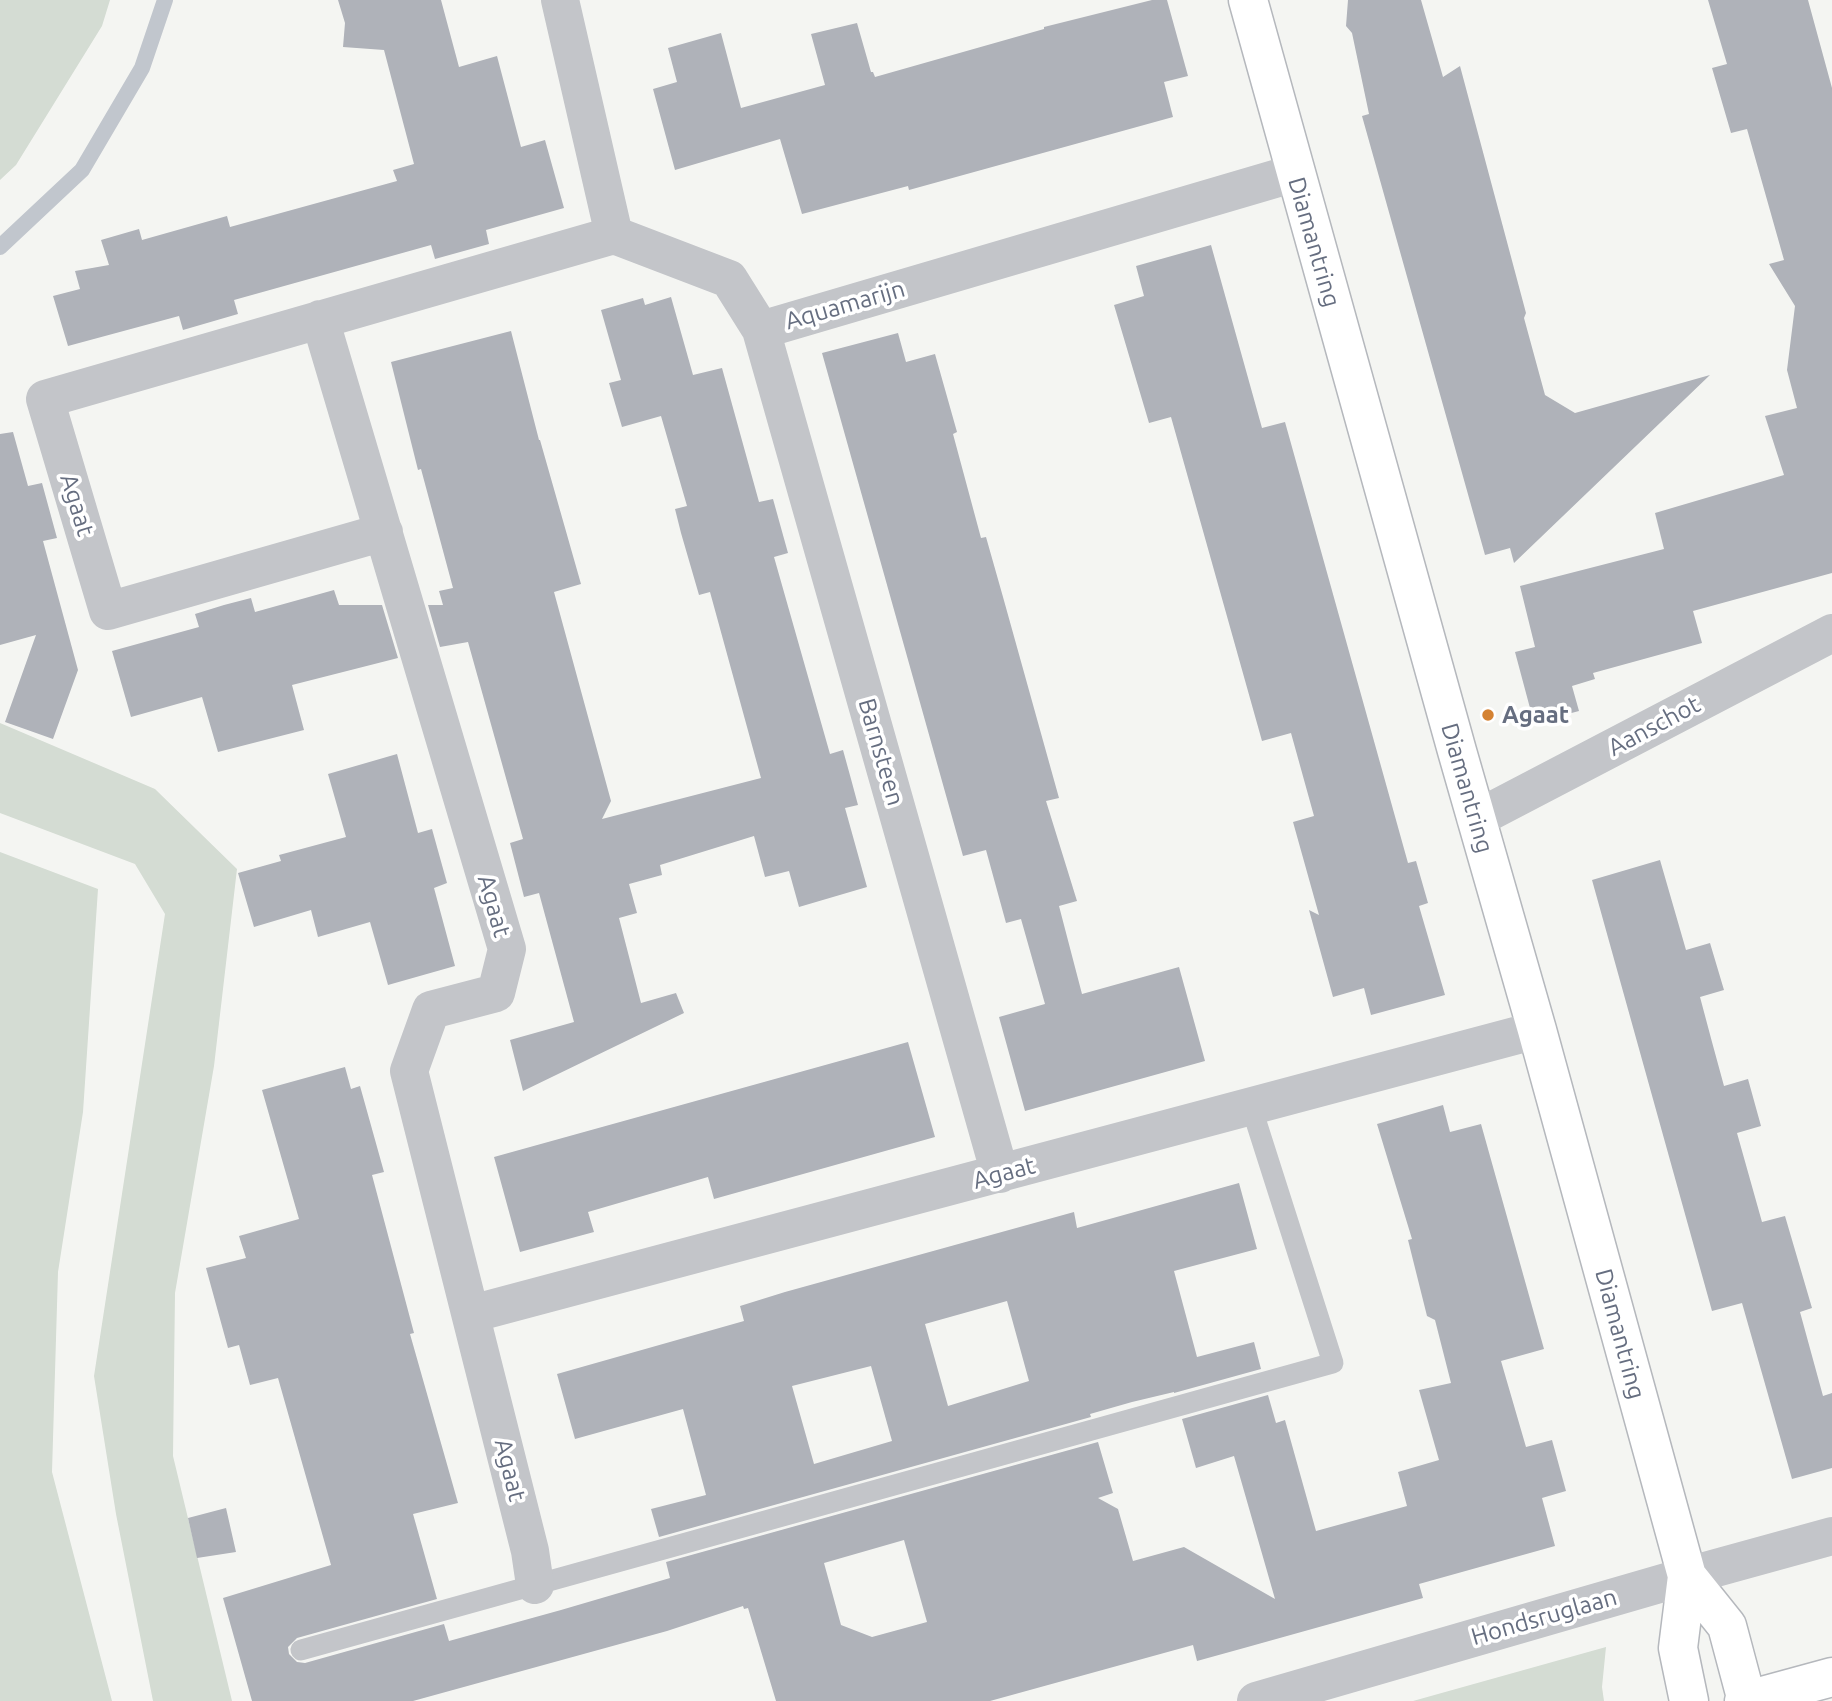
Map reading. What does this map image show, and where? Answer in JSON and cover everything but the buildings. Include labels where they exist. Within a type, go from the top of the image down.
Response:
[{"type":"street","points":[[559,0],[614,235]]},
{"type":"street","name":"Diamantring","points":[[1248,0],[1537,1030],[1686,1576],[1678,1648],[1689,1701]]},
{"type":"street","name":"Aquamarijn","points":[[614,235],[729,279],[761,330],[1295,173]]},
{"type":"street","name":"Agaat","points":[[384,532],[108,611],[45,399],[614,235]]},
{"type":"street","name":"Agaat","points":[[320,319],[507,949],[496,993],[430,1010],[409,1071],[530,1551],[535,1585]]},
{"type":"street","name":"Barnsteen","points":[[761,330],[1000,1174]]},
{"type":"street","name":"Aanschot","points":[[1476,819],[1832,633]]},
{"type":"street","name":"Agaat","points":[[471,1314],[1537,1030]]},
{"type":"street","name":"Hondsruglaan","points":[[1256,1701],[1832,1536]]},
{"type":"street","name":"Diamantring","points":[[1686,1576],[1727,1626],[1746,1701]]},
{"type":"street","points":[[1746,1701],[1832,1677]]},
{"type":"lane","points":[[301,1650],[1333,1363],[1251,1106]]},
{"type":"shaded area","points":[[0,0],[110,0],[102,26],[16,165],[0,180]]},
{"type":"shaded area","points":[[0,723],[155,789],[237,869],[214,1066],[175,1293],[173,1456],[232,1701],[153,1701],[116,1514],[94,1376],[165,914],[135,864],[0,813]]},
{"type":"shaded area","points":[[0,852],[98,889],[83,1112],[58,1272],[52,1472],[112,1701],[0,1701]]},
{"type":"shaded area","points":[[1606,1647],[1602,1687],[1604,1701],[1413,1701]]},
{"type":"waterway","points":[[0,247],[82,170],[142,68],[165,0]]},
{"type":"place","name":"Agaat","points":[[1488,715]]}]
